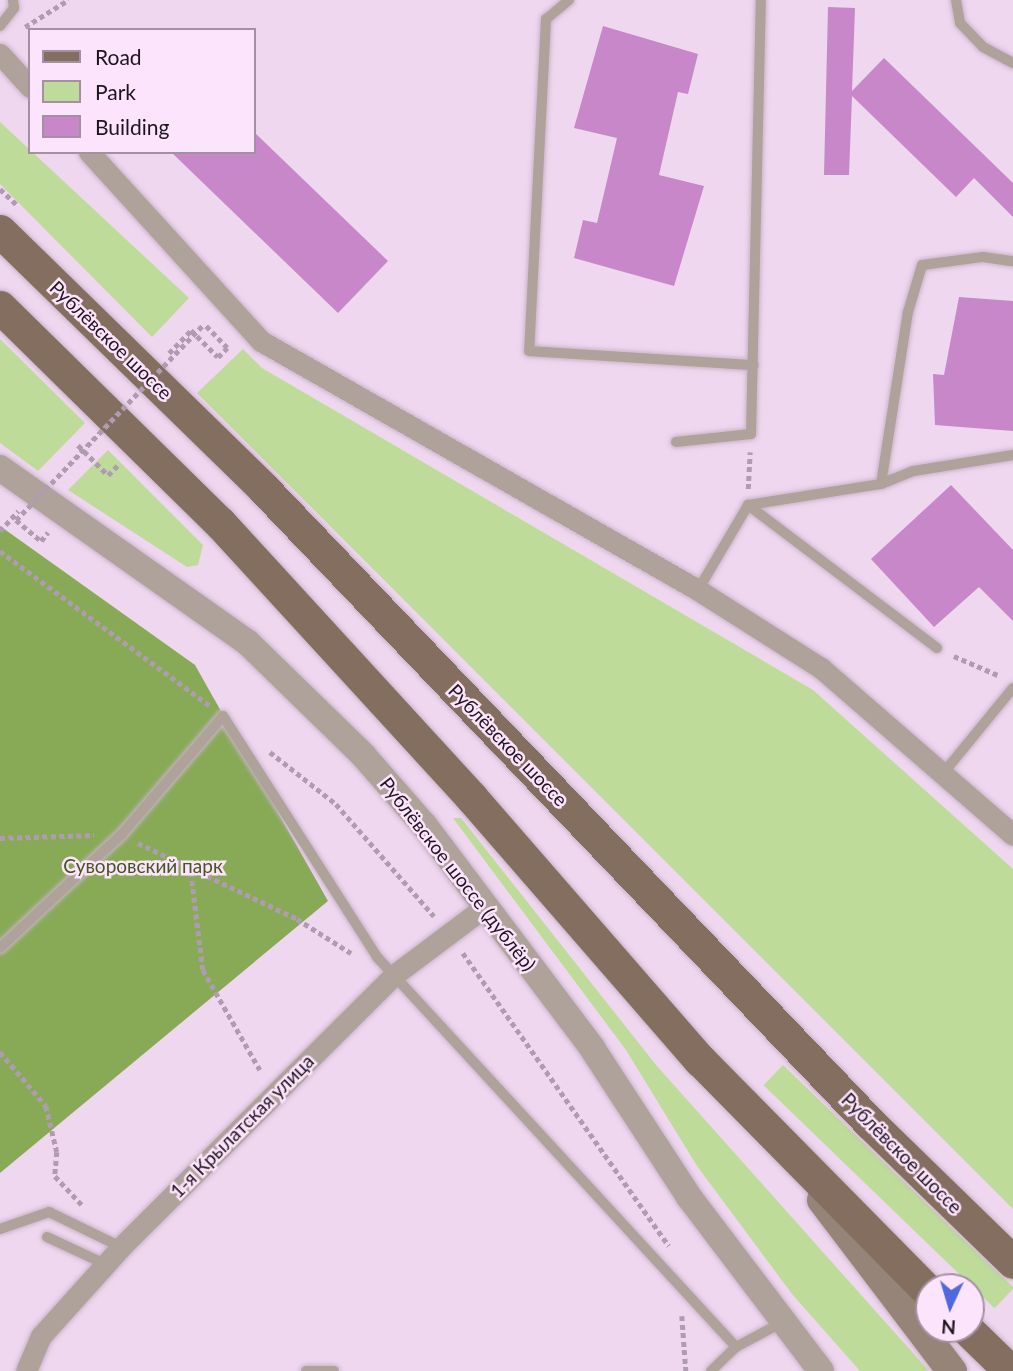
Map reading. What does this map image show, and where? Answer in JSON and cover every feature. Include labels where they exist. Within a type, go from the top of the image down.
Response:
[{"type":"main road","name":"Рублёвское шоссе","points":[[0,232],[264,489],[870,1123],[1013,1262]]},
{"type":"main road","points":[[0,307],[220,523],[789,1154],[915,1278]]},
{"type":"main road","points":[[789,1154],[952,1371]]},
{"type":"main road","points":[[981,1343],[1010,1371]]},
{"type":"street","points":[[0,54],[28,86]]},
{"type":"street","points":[[91,154],[261,341],[698,590],[821,668],[945,771],[1013,835]]},
{"type":"street","name":"Рублёвское шоссе (дублёр)","points":[[0,468],[248,643],[363,755],[486,906],[592,1048],[689,1197],[780,1323],[821,1371]]},
{"type":"street","name":"1-я Крылатская улица","points":[[26,1371],[41,1336],[121,1247],[394,975],[486,906]]},
{"type":"lane","points":[[0,26],[14,8],[13,0]]},
{"type":"lane","points":[[569,0],[546,19],[529,351],[754,365]]},
{"type":"lane","points":[[676,442],[751,434],[761,0],[751,0]]},
{"type":"lane","points":[[956,0],[960,23],[983,47],[1013,63]]},
{"type":"lane","points":[[881,484],[908,312],[922,265],[983,257],[1013,261]]},
{"type":"lane","points":[[748,505],[881,484],[914,471],[1013,455]]},
{"type":"lane","points":[[698,590],[748,505]]},
{"type":"lane","points":[[748,505],[937,648]]},
{"type":"lane","points":[[945,771],[1013,688]]},
{"type":"lane","points":[[0,947],[122,834],[223,716],[377,957],[736,1347]]},
{"type":"lane","points":[[0,1229],[49,1212],[121,1247]]},
{"type":"lane","points":[[47,1237],[105,1264]]},
{"type":"lane","points":[[711,1371],[736,1347],[780,1323]]},
{"type":"lane","points":[[306,1371],[334,1371]]},
{"type":"path","points":[[11,35],[68,0]]},
{"type":"path","points":[[16,520],[93,439],[204,324],[228,348],[218,357],[191,330]]},
{"type":"path","points":[[748,505],[751,434]]},
{"type":"path","points":[[93,439],[102,447]]},
{"type":"path","points":[[78,445],[108,475],[119,465],[110,456]]},
{"type":"path","points":[[0,531],[21,507]]},
{"type":"path","points":[[0,551],[223,716]]},
{"type":"path","points":[[937,648],[1013,682]]},
{"type":"path","points":[[264,748],[336,804],[448,933],[666,1235],[681,1285],[686,1371]]},
{"type":"path","points":[[0,838],[122,834],[191,872],[297,919],[394,975]]},
{"type":"path","points":[[191,872],[203,970],[260,1070]]},
{"type":"path","points":[[0,1052],[46,1106],[57,1152],[55,1176],[90,1214]]},
{"type":"green space","points":[[0,122],[28,148],[28,154],[34,154],[189,298],[152,337],[0,184]]},
{"type":"green space","points":[[0,339],[85,423],[38,471],[0,443]]},
{"type":"green space","points":[[243,349],[262,368],[813,690],[1013,869],[1013,1209],[197,393]]},
{"type":"green space","points":[[108,450],[203,545],[198,565],[187,567],[68,490]]},
{"type":"green space","name":"Суворовский парк","points":[[0,526],[195,665],[328,901],[0,1173]]},
{"type":"green space","points":[[453,818],[461,818],[656,1065],[929,1371],[860,1371],[792,1294],[697,1166],[626,1050]]},
{"type":"green space","points":[[783,1065],[1013,1289],[994,1308],[985,1299],[985,1273],[958,1273],[764,1085]]},
{"type":"building","points":[[828,7],[855,8],[852,91],[884,58],[1013,183],[1013,217],[974,178],[956,197],[852,96],[849,175],[824,175]]},
{"type":"building","points":[[603,26],[698,54],[688,94],[678,92],[659,175],[704,186],[674,286],[574,258],[583,220],[597,223],[617,138],[574,128]]},
{"type":"building","points":[[256,134],[388,261],[338,313],[173,154],[256,154]]},
{"type":"building","points":[[959,297],[1013,301],[1013,431],[935,425],[933,374],[944,375]]},
{"type":"building","points":[[951,485],[1013,550],[1013,621],[979,587],[934,627],[871,559]]}]
